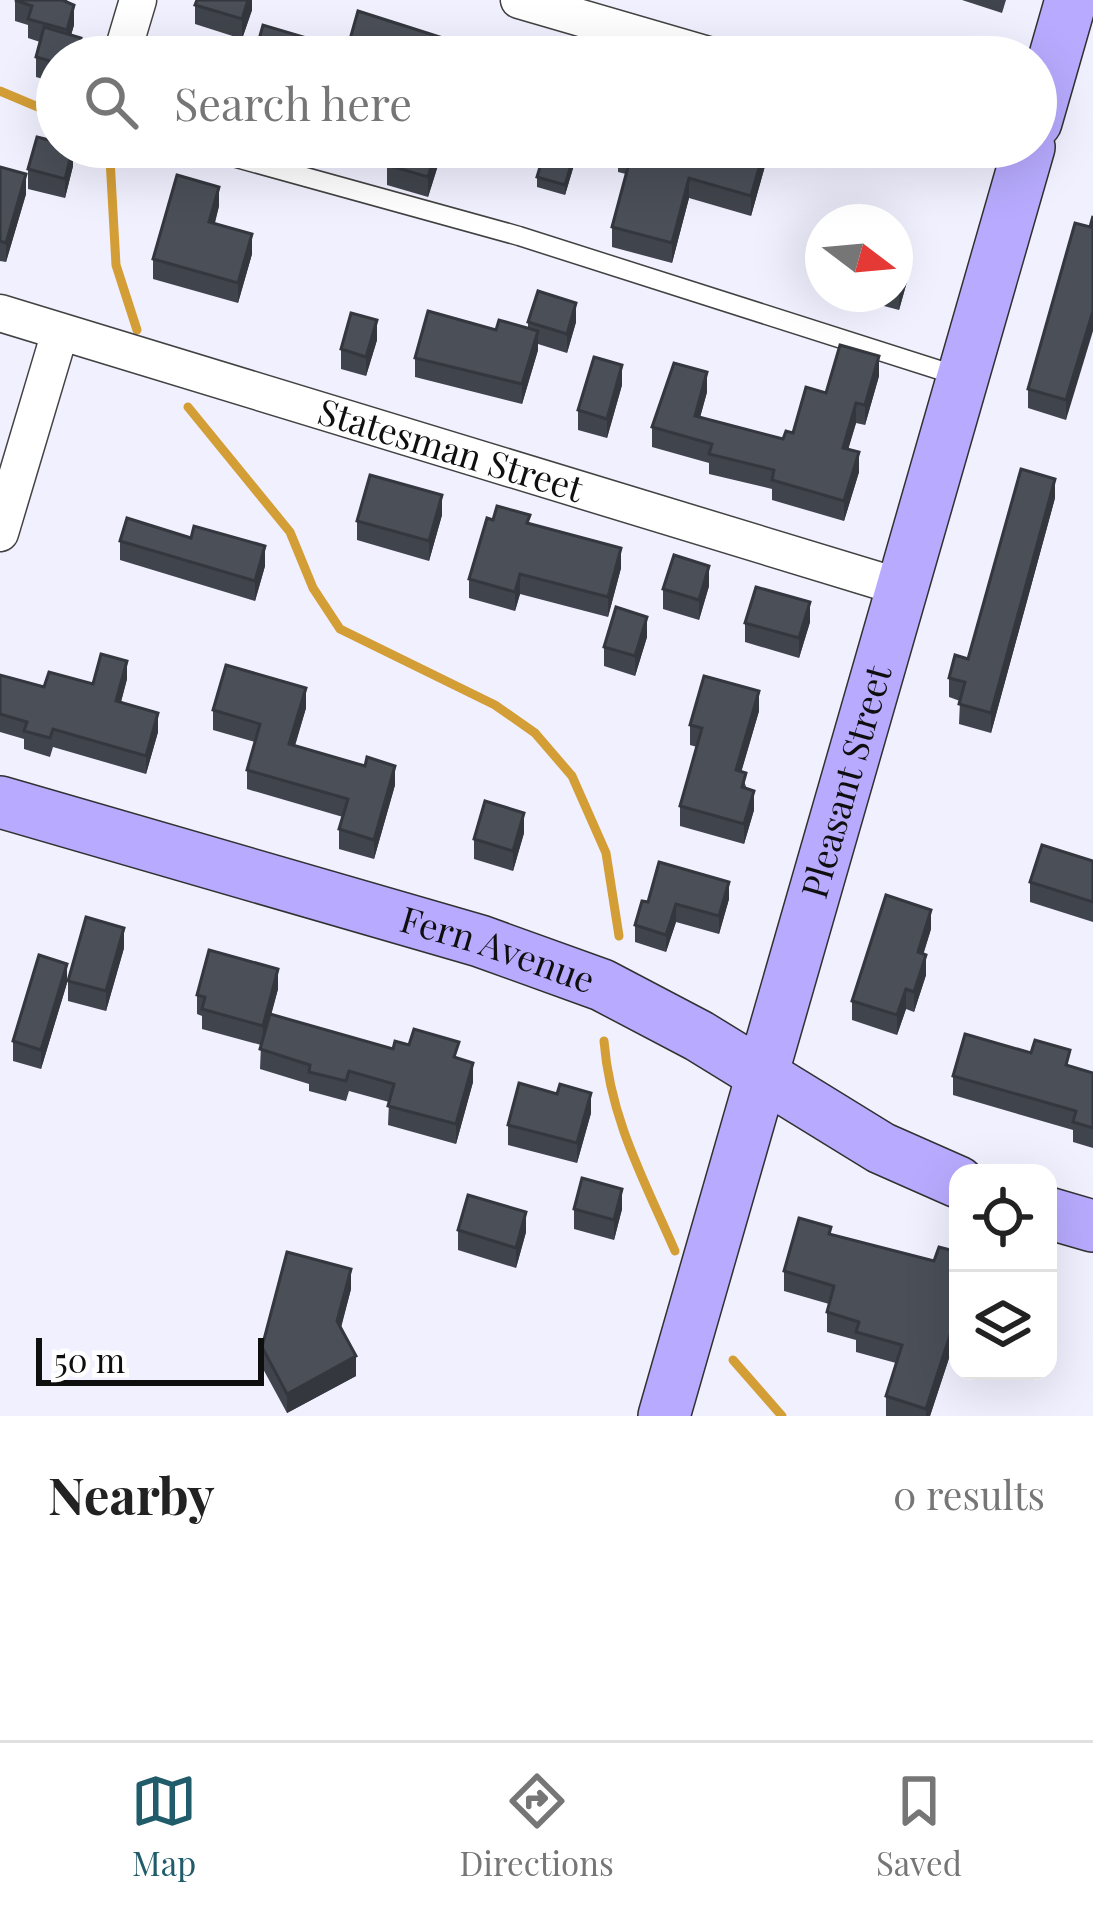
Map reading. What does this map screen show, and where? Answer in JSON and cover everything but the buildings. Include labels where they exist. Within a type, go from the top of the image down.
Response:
[{"type":"main road","points":[[1057,49],[1071,0]]},
{"type":"main road","name":"Pleasant Street","points":[[664,1416],[1021,168]]},
{"type":"main road","name":"Fern Avenue","points":[[0,802],[543,962],[654,1010],[881,1148],[949,1178]]},
{"type":"main road","points":[[1057,1216],[1093,1226]]},
{"type":"street","points":[[128,36],[138,0]]},
{"type":"street","points":[[519,0],[643,36]]},
{"type":"street","name":"Statesman Street","points":[[0,314],[903,588]]},
{"type":"street","points":[[0,533],[59,332]]},
{"type":"lane","points":[[273,168],[519,236],[963,377]]},
{"type":"waterway","points":[[0,91],[36,106]]},
{"type":"waterway","points":[[111,168],[116,265],[137,330]]},
{"type":"waterway","points":[[188,407],[290,532],[313,588],[340,629],[495,705],[535,733],[572,776],[606,853],[619,936]]},
{"type":"waterway","points":[[604,1041],[621,1123],[675,1251]]},
{"type":"waterway","points":[[733,1360],[782,1416]]}]
